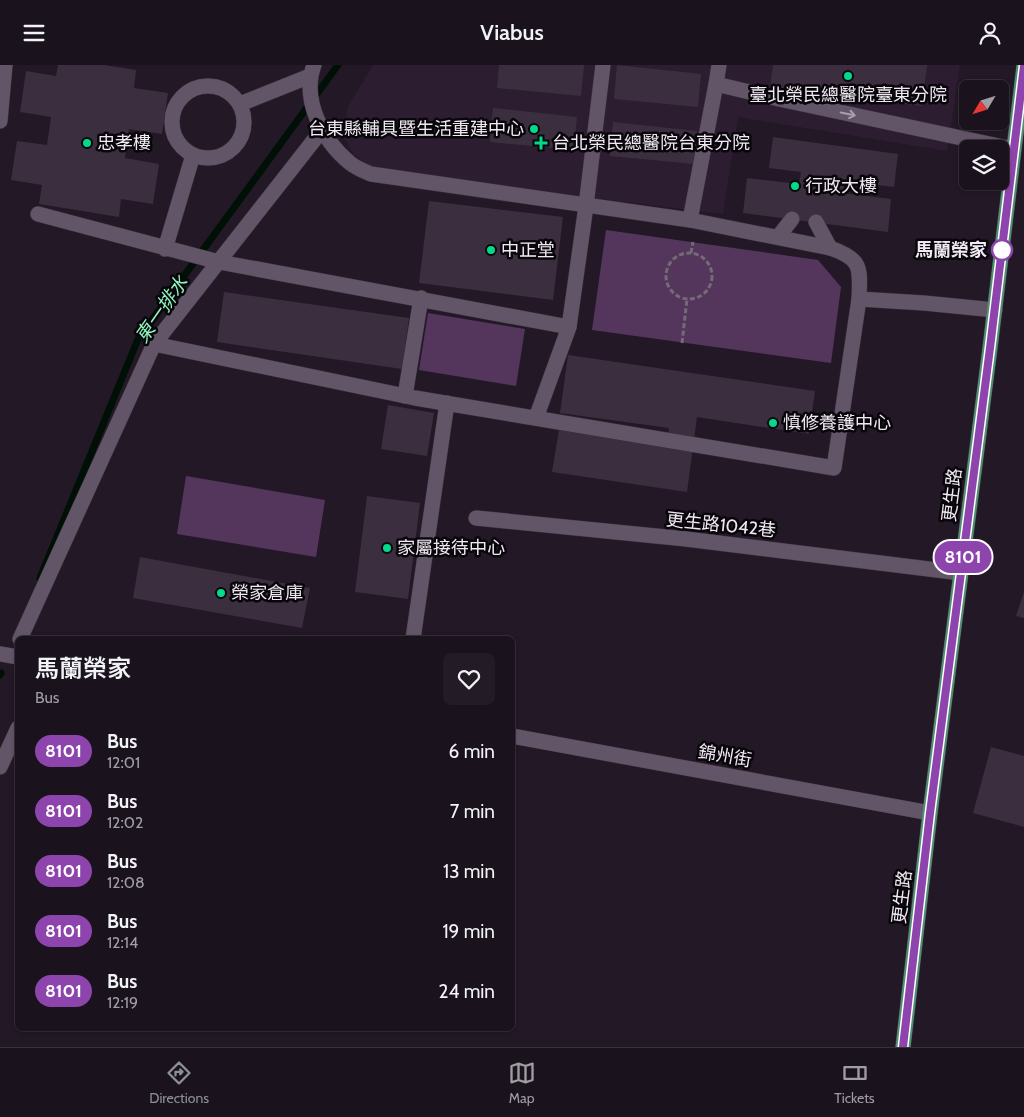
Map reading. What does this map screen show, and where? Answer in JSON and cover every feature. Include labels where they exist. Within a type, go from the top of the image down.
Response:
[{"type":"main road","name":"更生路","points":[[903,1047],[930,813],[1024,66]]},
{"type":"street","points":[[0,121],[5,65]]},
{"type":"street","points":[[536,418],[569,327],[603,65]]},
{"type":"street","points":[[690,220],[719,65]]},
{"type":"street","points":[[154,344],[411,401],[447,403],[834,468],[859,299],[860,272],[856,263],[846,253],[778,237],[690,220],[371,174],[352,164],[336,149],[322,130],[313,106],[312,71],[240,104]]},
{"type":"street","points":[[716,84],[1014,149]]},
{"type":"street","points":[[212,85],[224,89],[233,95],[240,104],[244,115],[241,137],[235,146],[226,153],[216,157],[205,158],[194,155],[184,149],[172,129],[175,107],[181,97],[196,88],[212,85]]},
{"type":"street","points":[[21,636],[154,344],[322,130]]},
{"type":"street","points":[[171,250],[194,155]]},
{"type":"street","points":[[38,214],[219,262],[569,327]]},
{"type":"street","points":[[778,237],[792,219]]},
{"type":"street","points":[[816,222],[830,248]]},
{"type":"street","points":[[411,401],[421,298]]},
{"type":"street","points":[[859,299],[994,310]]},
{"type":"street","points":[[413,636],[447,403]]},
{"type":"street","name":"更生路1042巷","points":[[476,518],[686,539],[961,573]]},
{"type":"street","points":[[0,767],[15,734]]},
{"type":"street","name":"錦州街","points":[[515,737],[930,813]]},
{"type":"path","points":[[692,253],[693,242]]},
{"type":"path","points":[[684,253],[692,253],[706,260],[712,274],[708,289],[702,295],[687,299],[680,297],[669,287],[666,273],[672,261],[684,253]]},
{"type":"path","points":[[682,343],[687,299]]},
{"type":"shaded area","name":"台北榮民總醫院台東分院","points":[[373,65],[960,65],[947,151],[738,117],[723,214],[391,173],[372,167],[354,155],[343,135],[348,106]]},
{"type":"shaded area","points":[[606,230],[818,260],[841,287],[831,363],[592,330]]},
{"type":"shaded area","points":[[428,313],[525,329],[516,386],[419,370]]},
{"type":"shaded area","points":[[186,476],[325,500],[316,557],[177,534]]},
{"type":"building","name":"忠孝樓","points":[[58,65],[104,65],[136,70],[134,88],[168,93],[162,134],[129,129],[125,158],[159,164],[153,204],[121,199],[119,217],[39,204],[42,185],[11,180],[17,141],[47,145],[51,117],[20,112],[26,71],[56,76]]},
{"type":"building","points":[[499,65],[584,65],[581,96],[497,88]]},
{"type":"building","points":[[617,65],[701,74],[698,107],[614,99]]},
{"type":"building","name":"臺北榮民總醫院臺東分院","points":[[773,65],[927,65],[922,106],[770,88]]},
{"type":"building","name":"台東縣輔具暨生活重建中心","points":[[493,108],[577,117],[574,150],[490,142]]},
{"type":"building","points":[[613,122],[697,131],[694,164],[610,156]]},
{"type":"building","name":"行政大樓","points":[[773,137],[898,154],[894,187],[845,181],[843,193],[891,199],[888,232],[743,213],[747,178],[799,184],[801,172],[769,168]]},
{"type":"building","name":"中正堂","points":[[429,201],[563,217],[553,300],[419,283]]},
{"type":"building","points":[[224,292],[409,318],[402,369],[217,342]]},
{"type":"building","name":"慎修養護中心","points":[[568,355],[815,391],[809,434],[697,417],[687,492],[552,472],[559,430],[667,445],[669,428],[560,413]]},
{"type":"building","points":[[388,405],[434,413],[427,456],[381,449]]},
{"type":"building","name":"家屬接待中心","points":[[367,496],[420,503],[408,599],[355,592]]},
{"type":"building","name":"榮家倉庫","points":[[140,557],[310,588],[302,628],[133,598]]},
{"type":"building","points":[[1024,592],[1024,618],[1016,616]]},
{"type":"building","points":[[991,747],[1024,756],[1024,827],[973,813]]},
{"type":"waterway","name":"東一排水","points":[[40,578],[138,339],[338,65]]},
{"type":"bus line","name":"8101","points":[[903,1047],[930,813],[1024,66]]},
{"type":"place","name":"臺北榮民總醫院臺東分院","points":[[848,76]]},
{"type":"place","name":"台東縣輔具暨生活重建中心","points":[[534,129]]},
{"type":"place","name":"忠孝樓","points":[[87,143]]},
{"type":"place","name":"台北榮民總醫院台東分院","points":[[541,143]]},
{"type":"place","name":"行政大樓","points":[[795,186]]},
{"type":"place","name":"中正堂","points":[[491,250]]},
{"type":"place","name":"馬蘭榮家","points":[[1002,250]]},
{"type":"place","name":"慎修養護中心","points":[[773,423]]},
{"type":"place","name":"家屬接待中心","points":[[387,548]]},
{"type":"place","name":"榮家倉庫","points":[[221,593]]}]
